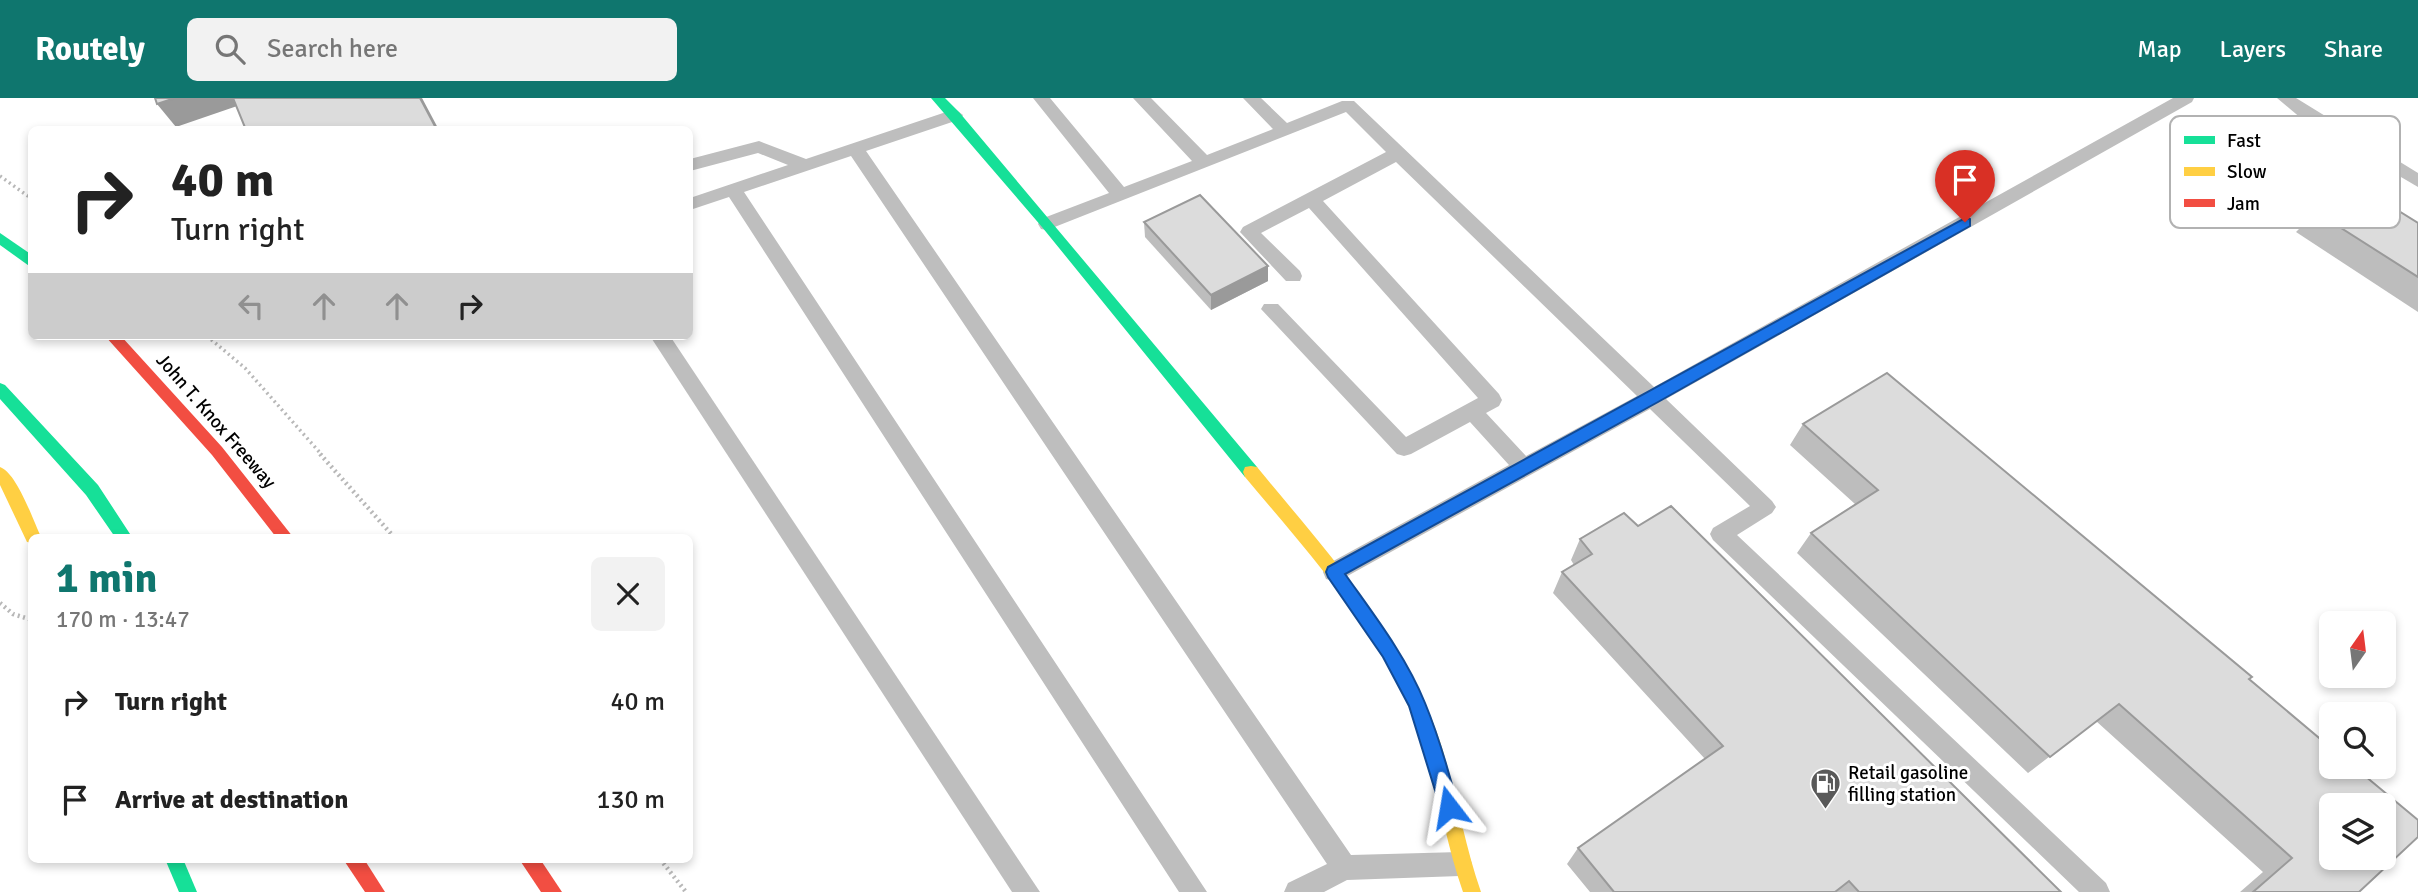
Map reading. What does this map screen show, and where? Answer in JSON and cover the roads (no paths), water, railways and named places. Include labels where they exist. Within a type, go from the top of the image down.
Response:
[{"type":"main road","points":[[937,98],[955,115],[1047,224],[1334,572],[1390,652],[1417,704],[1436,756],[1460,864],[1472,892]]},
{"type":"main road","points":[[0,238],[28,259]]},
{"type":"main road","name":"John T. Knox Freeway","points":[[116,340],[217,451],[283,534]]},
{"type":"main road","points":[[0,389],[92,491],[122,534]]},
{"type":"main road","points":[[0,473],[9,485],[32,534]]},
{"type":"main road","points":[[176,863],[188,892]]},
{"type":"main road","points":[[355,863],[376,892]]},
{"type":"main road","points":[[531,863],[553,892]]},
{"type":"lane","points":[[1041,98],[1120,195]]},
{"type":"lane","points":[[1142,98],[1204,163]]},
{"type":"lane","points":[[1251,98],[1285,131]]},
{"type":"lane","points":[[1334,572],[1652,398],[2186,98]]},
{"type":"lane","points":[[2285,98],[2310,116]]},
{"type":"lane","points":[[1047,224],[1348,105],[1765,507],[1721,534],[2097,892]]},
{"type":"lane","points":[[693,203],[955,115]]},
{"type":"lane","points":[[693,164],[759,147],[806,165]]},
{"type":"lane","points":[[855,148],[1345,868]]},
{"type":"lane","points":[[1293,276],[1249,232],[1398,153]]},
{"type":"lane","points":[[2400,170],[2418,181]]},
{"type":"lane","points":[[733,189],[1194,892]]},
{"type":"lane","points":[[1271,309],[1404,447],[1492,400],[1311,199]]},
{"type":"lane","points":[[663,340],[1027,892]]},
{"type":"lane","points":[[1472,411],[1524,467]]},
{"type":"lane","points":[[1297,892],[1345,868],[1460,864]]},
{"type":"place","name":"Retail gasoline filling station","points":[[1825,811]]}]
